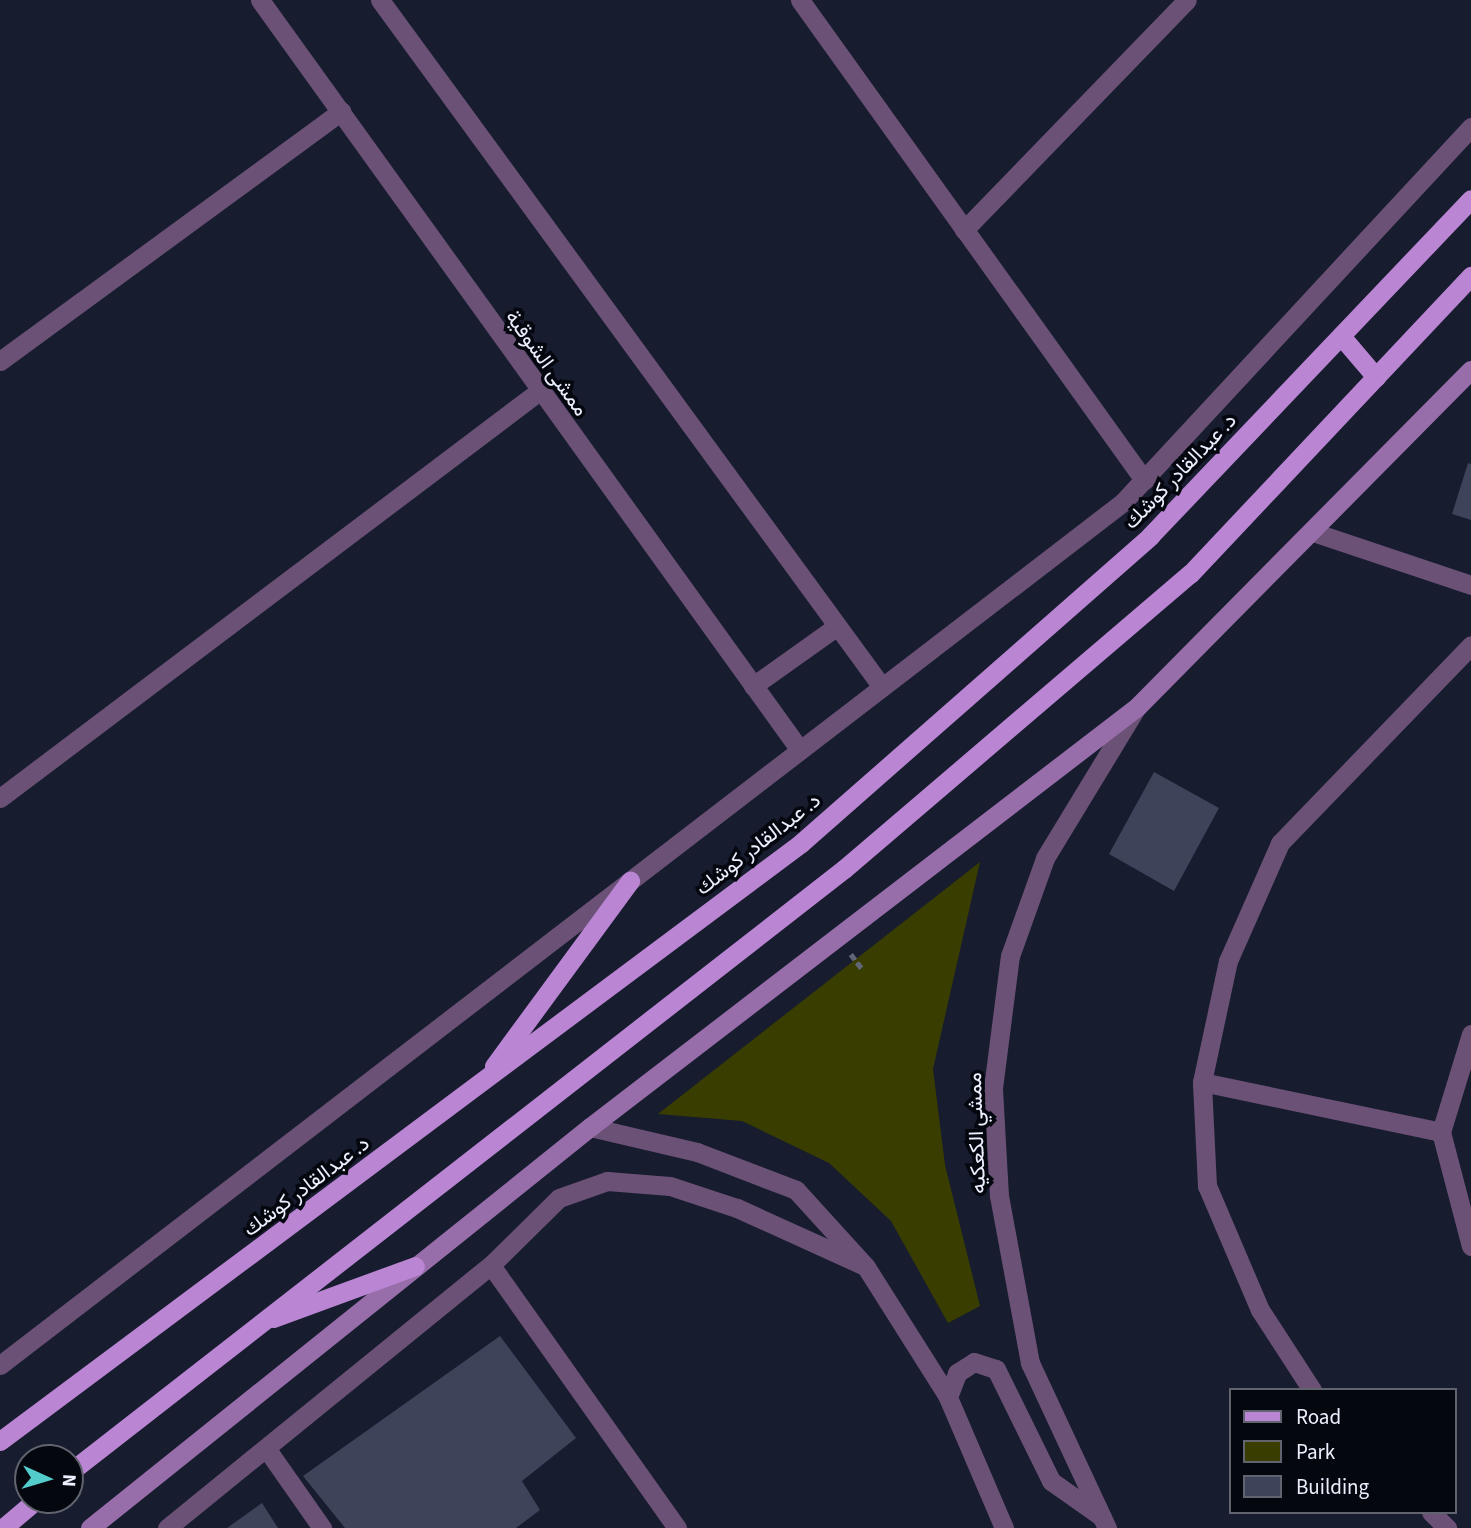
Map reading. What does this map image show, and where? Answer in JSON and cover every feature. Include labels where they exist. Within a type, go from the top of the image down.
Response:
[{"type":"main road","name":"د. عبدالقادر كوشك","points":[[0,1441],[801,843],[1150,536],[1471,199]]},
{"type":"main road","points":[[84,1461],[256,1324],[844,869],[1191,574],[1471,276]]},
{"type":"main road","points":[[1340,336],[1376,377]]},
{"type":"main road","points":[[90,1528],[590,1128],[1137,707],[1315,533],[1471,370]]},
{"type":"main road","points":[[481,1083],[630,881]]},
{"type":"main road","points":[[256,1324],[415,1266]]},
{"type":"main road","points":[[3,1528],[20,1514]]},
{"type":"street","name":"ممشى الشوقية","points":[[260,0],[538,392],[800,750]]},
{"type":"street","points":[[380,0],[882,687]]},
{"type":"street","points":[[800,0],[1144,480]]},
{"type":"street","points":[[964,230],[1187,0]]},
{"type":"street","points":[[0,361],[341,111]]},
{"type":"street","name":"د. عبدالقادر كوشك","points":[[0,1365],[882,687],[1144,480],[1471,127]]},
{"type":"street","points":[[0,798],[538,392]]},
{"type":"street","points":[[1315,533],[1471,585]]},
{"type":"street","points":[[753,686],[837,626]]},
{"type":"street","points":[[1311,1388],[1260,1310],[1207,1186],[1202,1082],[1228,961],[1280,844],[1471,645]]},
{"type":"street","name":"ممشي الكعكيه","points":[[1105,1523],[1030,1363],[999,1196],[993,1088],[1010,956],[1045,858],[1137,707]]},
{"type":"street","points":[[1471,1034],[1463,1042],[1441,1132],[1471,1246]]},
{"type":"street","points":[[1202,1082],[1441,1132]]},
{"type":"street","points":[[590,1128],[697,1152],[796,1190],[866,1267],[948,1398],[1004,1528]]},
{"type":"street","points":[[167,1528],[491,1265],[559,1198],[607,1181],[670,1186],[737,1208],[866,1267]]},
{"type":"street","points":[[491,1265],[677,1528]]},
{"type":"street","points":[[948,1398],[957,1373],[974,1362],[996,1369],[1052,1481],[1105,1523]]},
{"type":"street","points":[[266,1448],[322,1528]]},
{"type":"street","points":[[1433,1514],[1447,1528]]},
{"type":"green space","points":[[980,862],[933,1069],[945,1165],[980,1306],[948,1323],[891,1221],[829,1163],[742,1121],[658,1114]]},
{"type":"building","points":[[1468,463],[1471,464],[1471,520],[1452,514]]},
{"type":"building","points":[[1154,772],[1219,808],[1174,891],[1109,854]]},
{"type":"building","points":[[500,1336],[576,1438],[522,1481],[540,1510],[516,1528],[345,1528],[303,1476]]},
{"type":"building","points":[[262,1503],[278,1528],[227,1528]]}]
